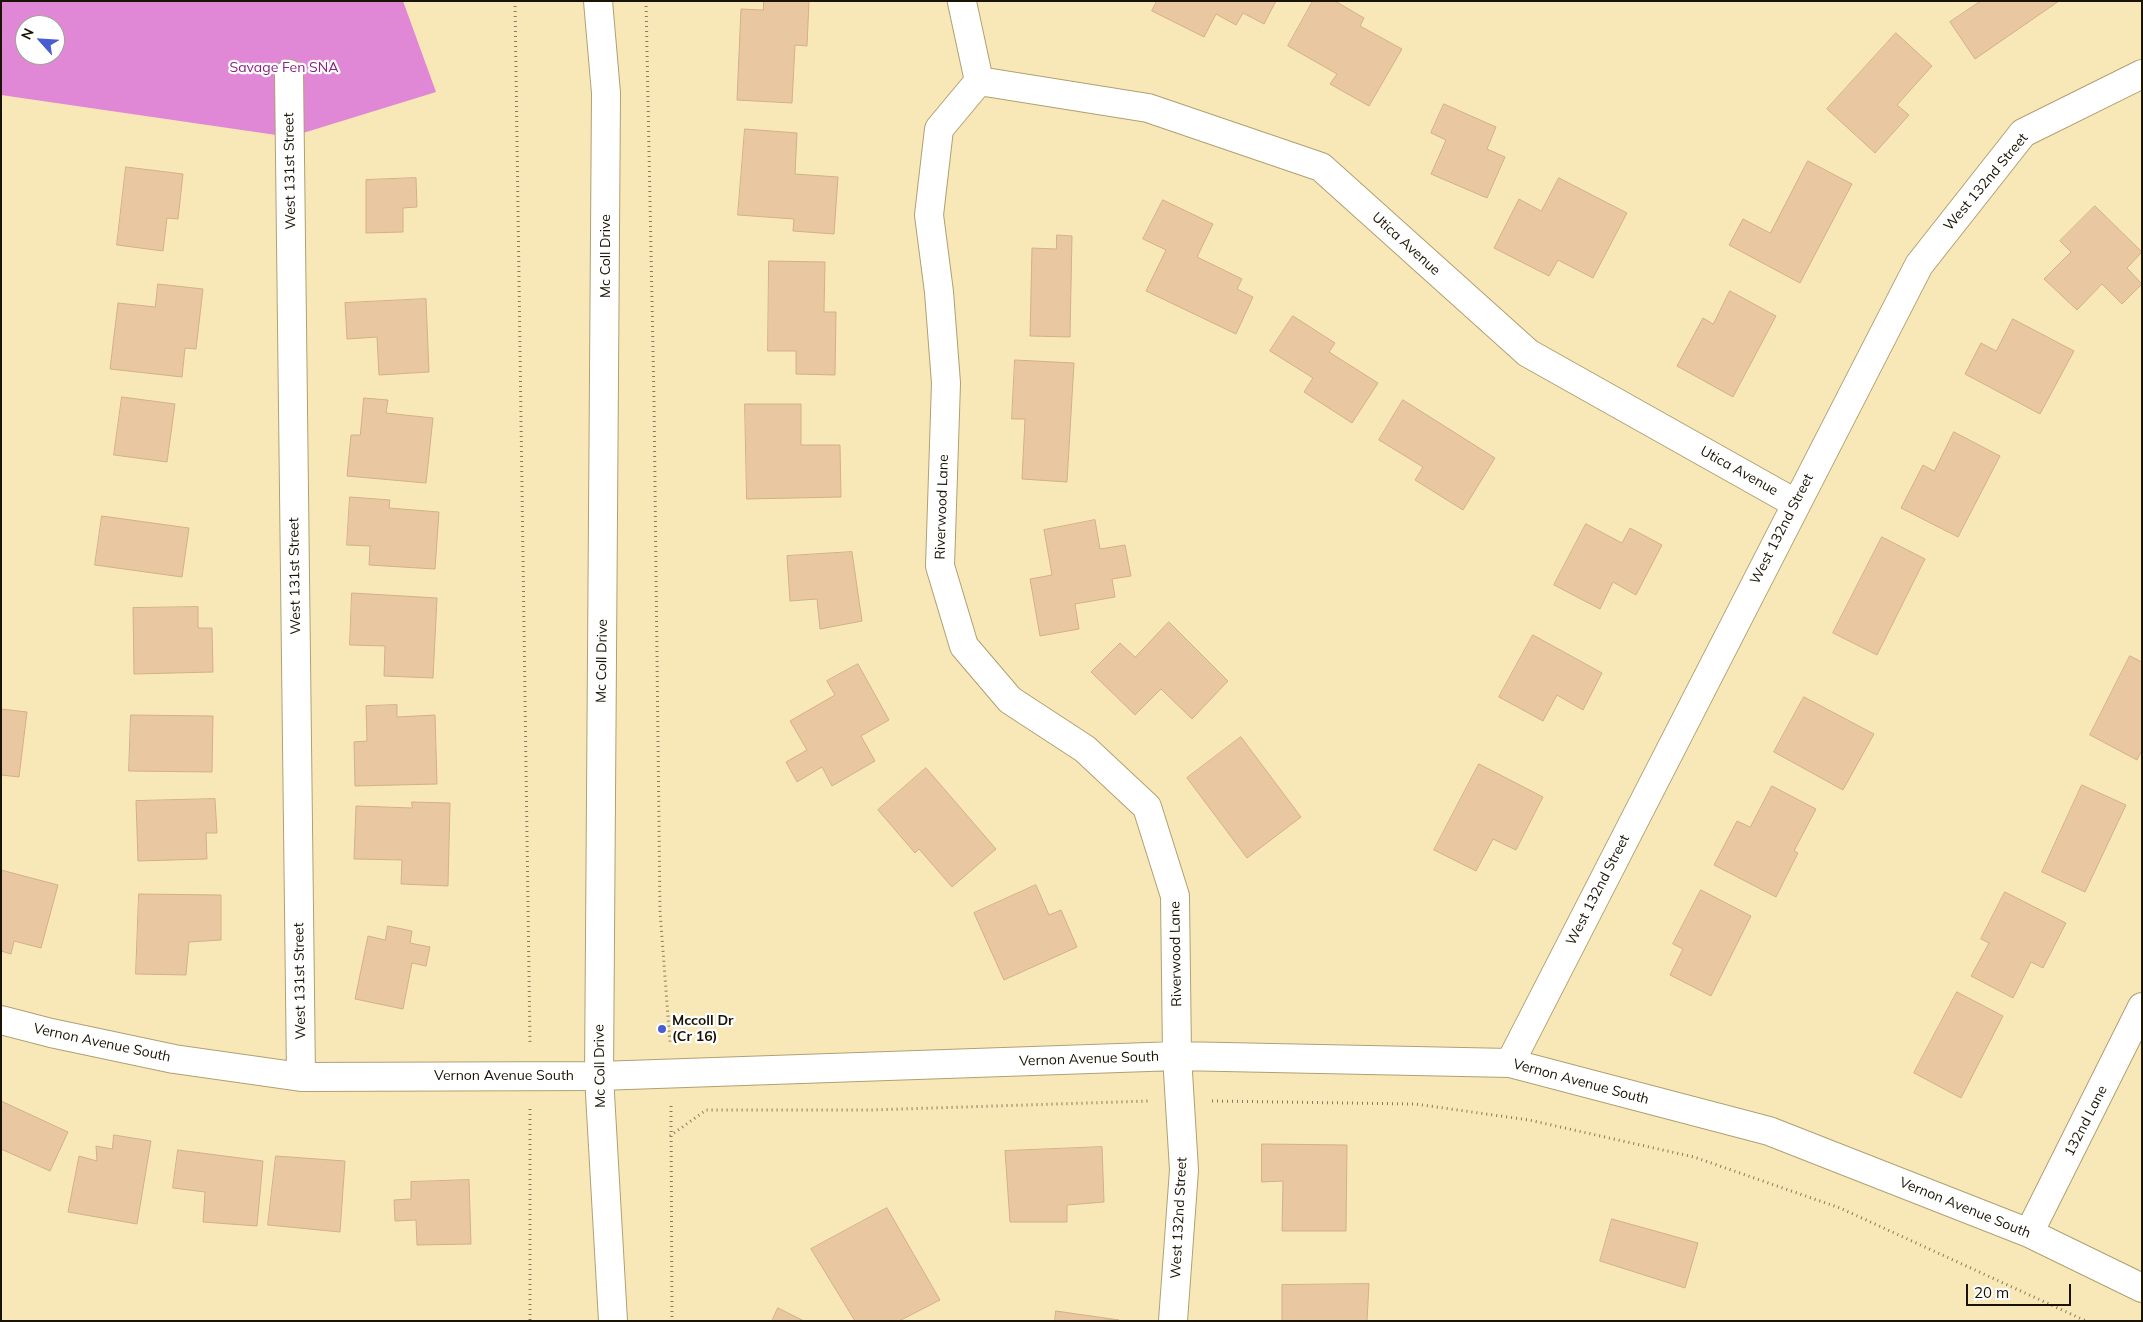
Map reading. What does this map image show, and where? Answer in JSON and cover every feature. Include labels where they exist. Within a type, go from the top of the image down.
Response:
[{"type":"street","name":"Mc Coll Drive","points":[[598,1],[606,93],[599,1076],[613,1321]]},
{"type":"street","points":[[962,2],[979,81]]},
{"type":"street","name":"West 131st Street","points":[[289,74],[301,1077]]},
{"type":"street","name":"West 132nd Street","points":[[1510,1062],[1795,503],[1919,265],[2023,133],[2142,74]]},
{"type":"street","name":"Utica Avenue","points":[[979,81],[1148,108],[1321,167],[1528,352],[1795,503]]},
{"type":"street","name":"Riverwood Lane","points":[[979,81],[939,129],[929,215],[939,292],[946,383],[940,566],[964,646],[1010,700],[1085,749],[1147,807],[1175,896],[1177,1056]]},
{"type":"street","name":"132nd Lane","points":[[2029,1233],[2142,1007]]},
{"type":"street","name":"Vernon Avenue South","points":[[1,1020],[51,1034],[174,1059],[301,1077],[599,1076],[1177,1056],[1510,1062],[1769,1131],[2029,1233],[2142,1288]]},
{"type":"street","name":"West 132nd Street","points":[[1173,1321],[1184,1170],[1177,1056]]},
{"type":"path","points":[[515,1],[530,1076],[530,1321]]},
{"type":"path","points":[[646,1],[654,400],[660,911],[672,1074],[670,1136],[672,1321]]},
{"type":"path","points":[[670,1136],[706,1110],[871,1110],[1179,1100],[1415,1104],[1529,1120],[1694,1157],[1840,1208],[2086,1321]]},
{"type":"green space","name":"Savage Fen SNA","points":[[1,1],[403,1],[436,92],[290,137],[1,95]]},
{"type":"building","points":[[764,1],[809,1],[807,46],[795,45],[792,103],[737,100],[741,9],[763,10]]},
{"type":"building","points":[[1157,1],[1276,1],[1264,24],[1243,13],[1236,25],[1216,14],[1204,37],[1152,11]]},
{"type":"building","points":[[1313,1],[1335,1],[1364,18],[1360,26],[1402,49],[1369,106],[1330,84],[1337,74],[1288,46]]},
{"type":"building","points":[[1981,1],[2059,1],[1975,59],[1950,22]]},
{"type":"building","points":[[1896,33],[1932,66],[1897,105],[1909,115],[1875,153],[1827,109]]},
{"type":"building","points":[[1444,104],[1496,127],[1487,149],[1505,157],[1487,198],[1431,174],[1446,140],[1431,133]]},
{"type":"building","points":[[745,129],[797,133],[795,174],[838,177],[834,234],[793,231],[794,219],[738,215]]},
{"type":"building","points":[[1808,161],[1852,184],[1800,283],[1729,245],[1743,219],[1770,233]]},
{"type":"building","points":[[126,167],[183,174],[178,219],[167,218],[163,251],[117,245]]},
{"type":"building","points":[[416,178],[417,207],[403,208],[403,232],[366,233],[366,180]]},
{"type":"building","points":[[1559,178],[1627,213],[1593,278],[1558,260],[1549,276],[1494,248],[1519,199],[1541,211]]},
{"type":"building","points":[[1163,200],[1213,224],[1197,257],[1242,279],[1237,289],[1253,297],[1236,334],[1146,291],[1166,250],[1143,239]]},
{"type":"building","points":[[2095,206],[2142,252],[2127,268],[2142,284],[2122,304],[2102,284],[2077,310],[2044,279],[2071,252],[2060,241]]},
{"type":"building","points":[[1057,235],[1072,236],[1070,337],[1030,336],[1032,248],[1056,249]]},
{"type":"building","points":[[769,261],[825,262],[824,312],[836,312],[835,375],[796,374],[796,351],[768,351]]},
{"type":"building","points":[[158,284],[203,289],[196,349],[185,348],[182,377],[110,369],[118,303],[155,307]]},
{"type":"building","points":[[1730,291],[1776,316],[1733,397],[1677,366],[1703,318],[1713,324]]},
{"type":"building","points":[[426,299],[429,372],[379,375],[377,337],[347,339],[345,303]]},
{"type":"building","points":[[1293,316],[1335,343],[1329,352],[1378,383],[1352,423],[1304,392],[1313,378],[1270,351]]},
{"type":"building","points":[[2013,319],[2074,351],[2040,414],[1965,374],[1981,343],[1996,351]]},
{"type":"building","points":[[1015,360],[1074,363],[1067,482],[1022,479],[1025,419],[1012,419]]},
{"type":"building","points":[[122,397],[175,404],[167,462],[114,455]]},
{"type":"building","points":[[364,398],[388,400],[386,413],[433,418],[426,483],[347,476],[351,435],[360,435]]},
{"type":"building","points":[[1403,400],[1495,458],[1463,510],[1415,480],[1423,467],[1379,440]]},
{"type":"building","points":[[745,404],[801,404],[801,445],[840,445],[841,497],[747,499]]},
{"type":"building","points":[[1954,432],[2000,456],[1958,537],[1901,508],[1923,465],[1934,471]]},
{"type":"building","points":[[350,497],[390,500],[389,508],[439,512],[435,569],[369,565],[370,546],[347,545]]},
{"type":"building","points":[[102,516],[189,528],[182,577],[95,565]]},
{"type":"building","points":[[1095,520],[1100,549],[1125,545],[1131,576],[1112,579],[1115,597],[1075,604],[1079,629],[1040,636],[1030,579],[1052,575],[1044,530]]},
{"type":"building","points":[[1586,524],[1622,543],[1630,528],[1662,545],[1636,595],[1613,582],[1600,609],[1554,585]]},
{"type":"building","points":[[1882,537],[1925,559],[1877,655],[1833,633]]},
{"type":"building","points":[[852,552],[862,621],[820,629],[817,599],[790,601],[787,556]]},
{"type":"building","points":[[352,593],[437,598],[433,678],[384,676],[385,646],[350,645]]},
{"type":"building","points":[[198,607],[198,628],[212,628],[213,672],[134,674],[133,608]]},
{"type":"building","points":[[1169,622],[1228,681],[1192,719],[1161,689],[1135,715],[1091,672],[1120,643],[1135,657]]},
{"type":"building","points":[[1533,635],[1602,673],[1583,710],[1557,695],[1543,721],[1499,697]]},
{"type":"building","points":[[2130,656],[2142,662],[2142,750],[2137,760],[2090,735]]},
{"type":"building","points":[[858,664],[889,720],[861,736],[875,761],[832,786],[822,767],[797,782],[786,762],[807,750],[790,721],[835,695],[827,681]]},
{"type":"building","points":[[1804,697],[1874,734],[1843,790],[1774,752]]},
{"type":"building","points":[[397,705],[397,717],[435,715],[437,784],[355,786],[354,742],[367,741],[366,706]]},
{"type":"building","points":[[1,709],[27,712],[19,777],[1,775]]},
{"type":"building","points":[[131,715],[213,716],[212,772],[129,771]]},
{"type":"building","points":[[1241,737],[1301,817],[1247,858],[1187,778]]},
{"type":"building","points":[[1479,764],[1543,797],[1516,850],[1493,839],[1476,871],[1434,850]]},
{"type":"building","points":[[926,768],[996,849],[952,887],[919,849],[915,853],[878,810]]},
{"type":"building","points":[[2082,785],[2126,805],[2085,892],[2042,872]]},
{"type":"building","points":[[1772,786],[1816,809],[1794,851],[1798,853],[1776,897],[1714,865],[1737,821],[1750,827]]},
{"type":"building","points":[[215,799],[217,833],[206,833],[207,859],[138,861],[136,801]]},
{"type":"building","points":[[412,802],[450,803],[448,886],[401,884],[402,860],[354,859],[356,806],[412,808]]},
{"type":"building","points":[[1,870],[58,885],[41,948],[14,941],[11,954],[1,951]]},
{"type":"building","points":[[1036,885],[1049,915],[1061,910],[1077,947],[1004,980],[974,913]]},
{"type":"building","points":[[1701,890],[1751,916],[1711,996],[1670,975],[1683,949],[1673,944]]},
{"type":"building","points":[[2005,892],[2066,923],[2043,968],[2031,962],[2013,998],[1971,976],[1989,943],[1981,939]]},
{"type":"building","points":[[139,894],[221,895],[221,940],[189,942],[186,975],[136,974]]},
{"type":"building","points":[[388,926],[412,931],[410,943],[430,947],[426,966],[412,963],[403,1009],[355,999],[368,936],[385,940]]},
{"type":"building","points":[[1957,992],[2003,1016],[1961,1098],[1914,1073]]},
{"type":"building","points":[[1,1101],[68,1132],[50,1171],[1,1149]]},
{"type":"building","points":[[114,1135],[151,1141],[137,1224],[68,1212],[79,1156],[97,1161],[96,1146],[112,1149]]},
{"type":"building","points":[[1262,1144],[1347,1145],[1346,1231],[1282,1231],[1283,1181],[1262,1182]]},
{"type":"building","points":[[1102,1147],[1104,1202],[1067,1205],[1067,1222],[1010,1222],[1005,1151]]},
{"type":"building","points":[[178,1150],[263,1161],[257,1226],[203,1222],[205,1192],[173,1188]]},
{"type":"building","points":[[276,1156],[345,1161],[340,1232],[268,1225]]},
{"type":"building","points":[[469,1180],[471,1244],[417,1245],[416,1220],[395,1221],[394,1200],[411,1199],[411,1182]]},
{"type":"building","points":[[887,1208],[940,1300],[899,1321],[855,1321],[811,1249]]},
{"type":"building","points":[[1612,1219],[1698,1243],[1685,1288],[1600,1261]]},
{"type":"building","points":[[1369,1284],[1367,1321],[1282,1321],[1282,1285]]},
{"type":"building","points":[[778,1308],[804,1321],[772,1321]]},
{"type":"building","points":[[1056,1311],[1119,1320],[1055,1321]]},
{"type":"place","name":"Mccoll Dr (Cr 16)","points":[[662,1029]]}]
